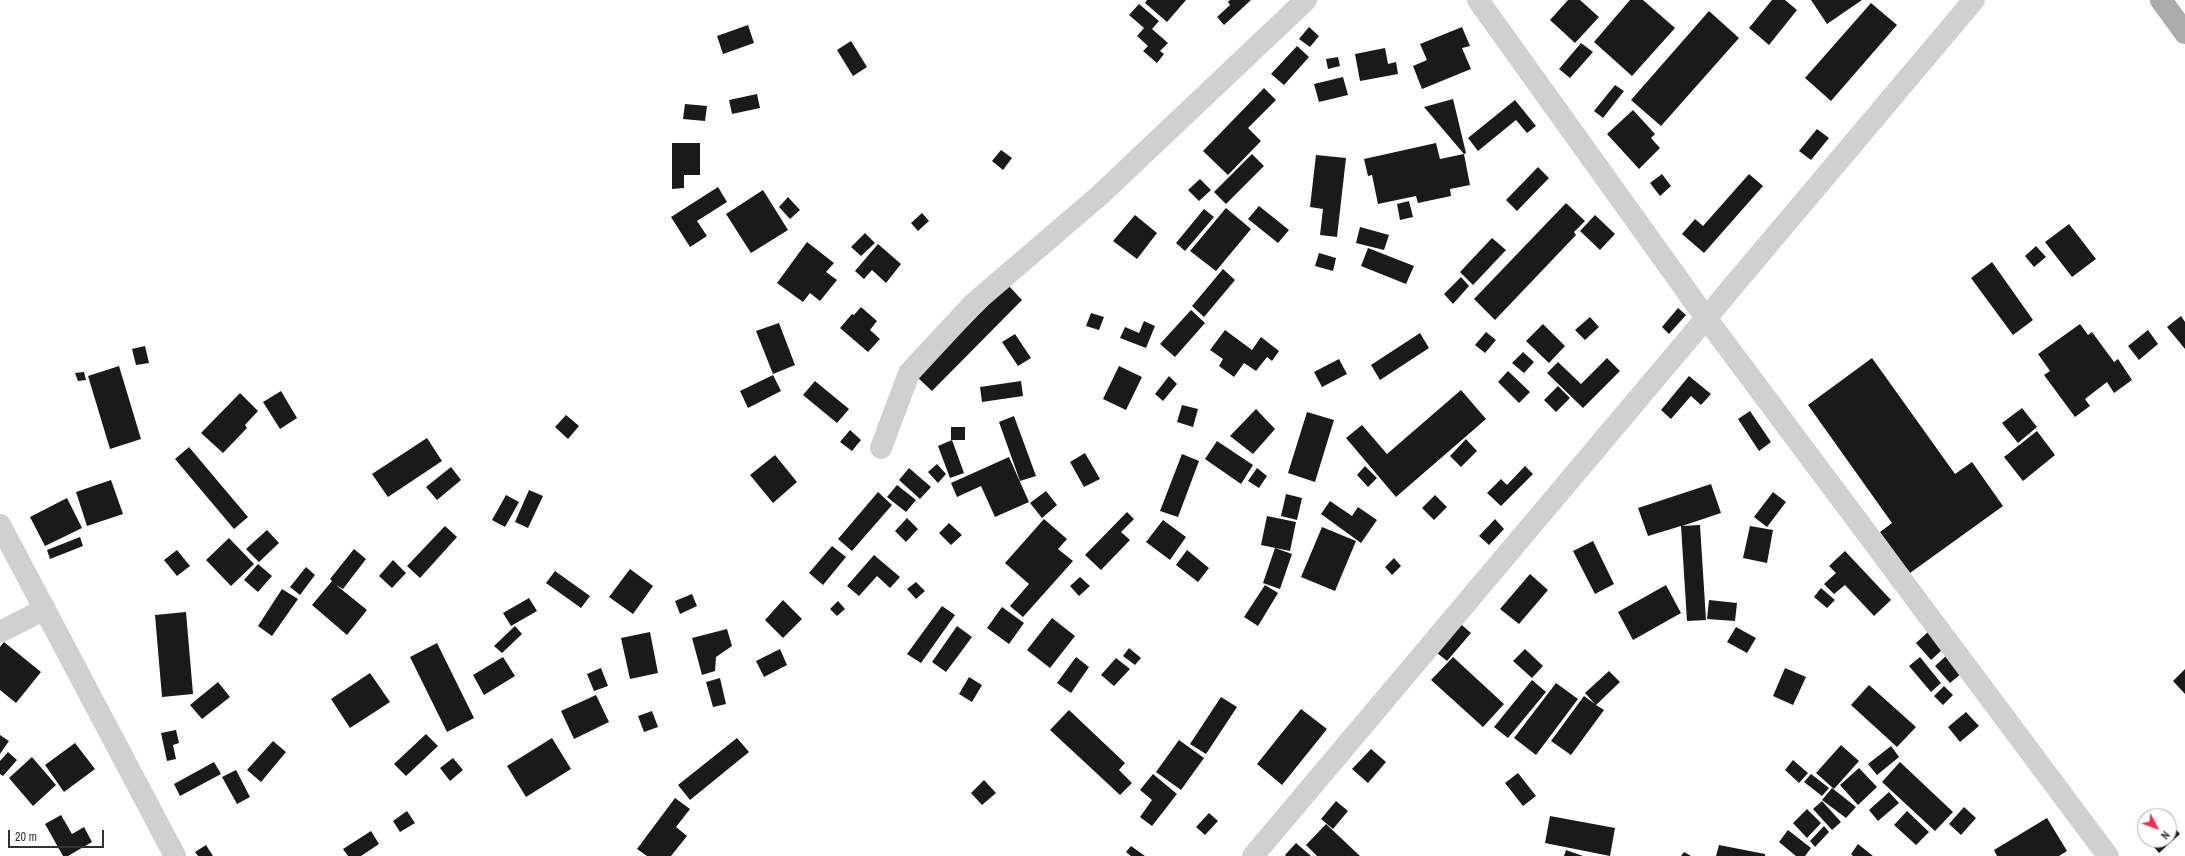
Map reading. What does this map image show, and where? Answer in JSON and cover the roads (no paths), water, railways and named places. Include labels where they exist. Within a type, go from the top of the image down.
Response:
[{"type":"main road","points":[[2161,0],[2185,33]]},
{"type":"street","points":[[882,448],[909,373],[974,303],[1100,195],[1306,0]]},
{"type":"street","points":[[1478,0],[1706,318],[2108,856]]},
{"type":"street","points":[[1253,856],[1974,0]]},
{"type":"street","points":[[0,525],[175,856]]},
{"type":"street","points":[[0,632],[44,609]]}]
